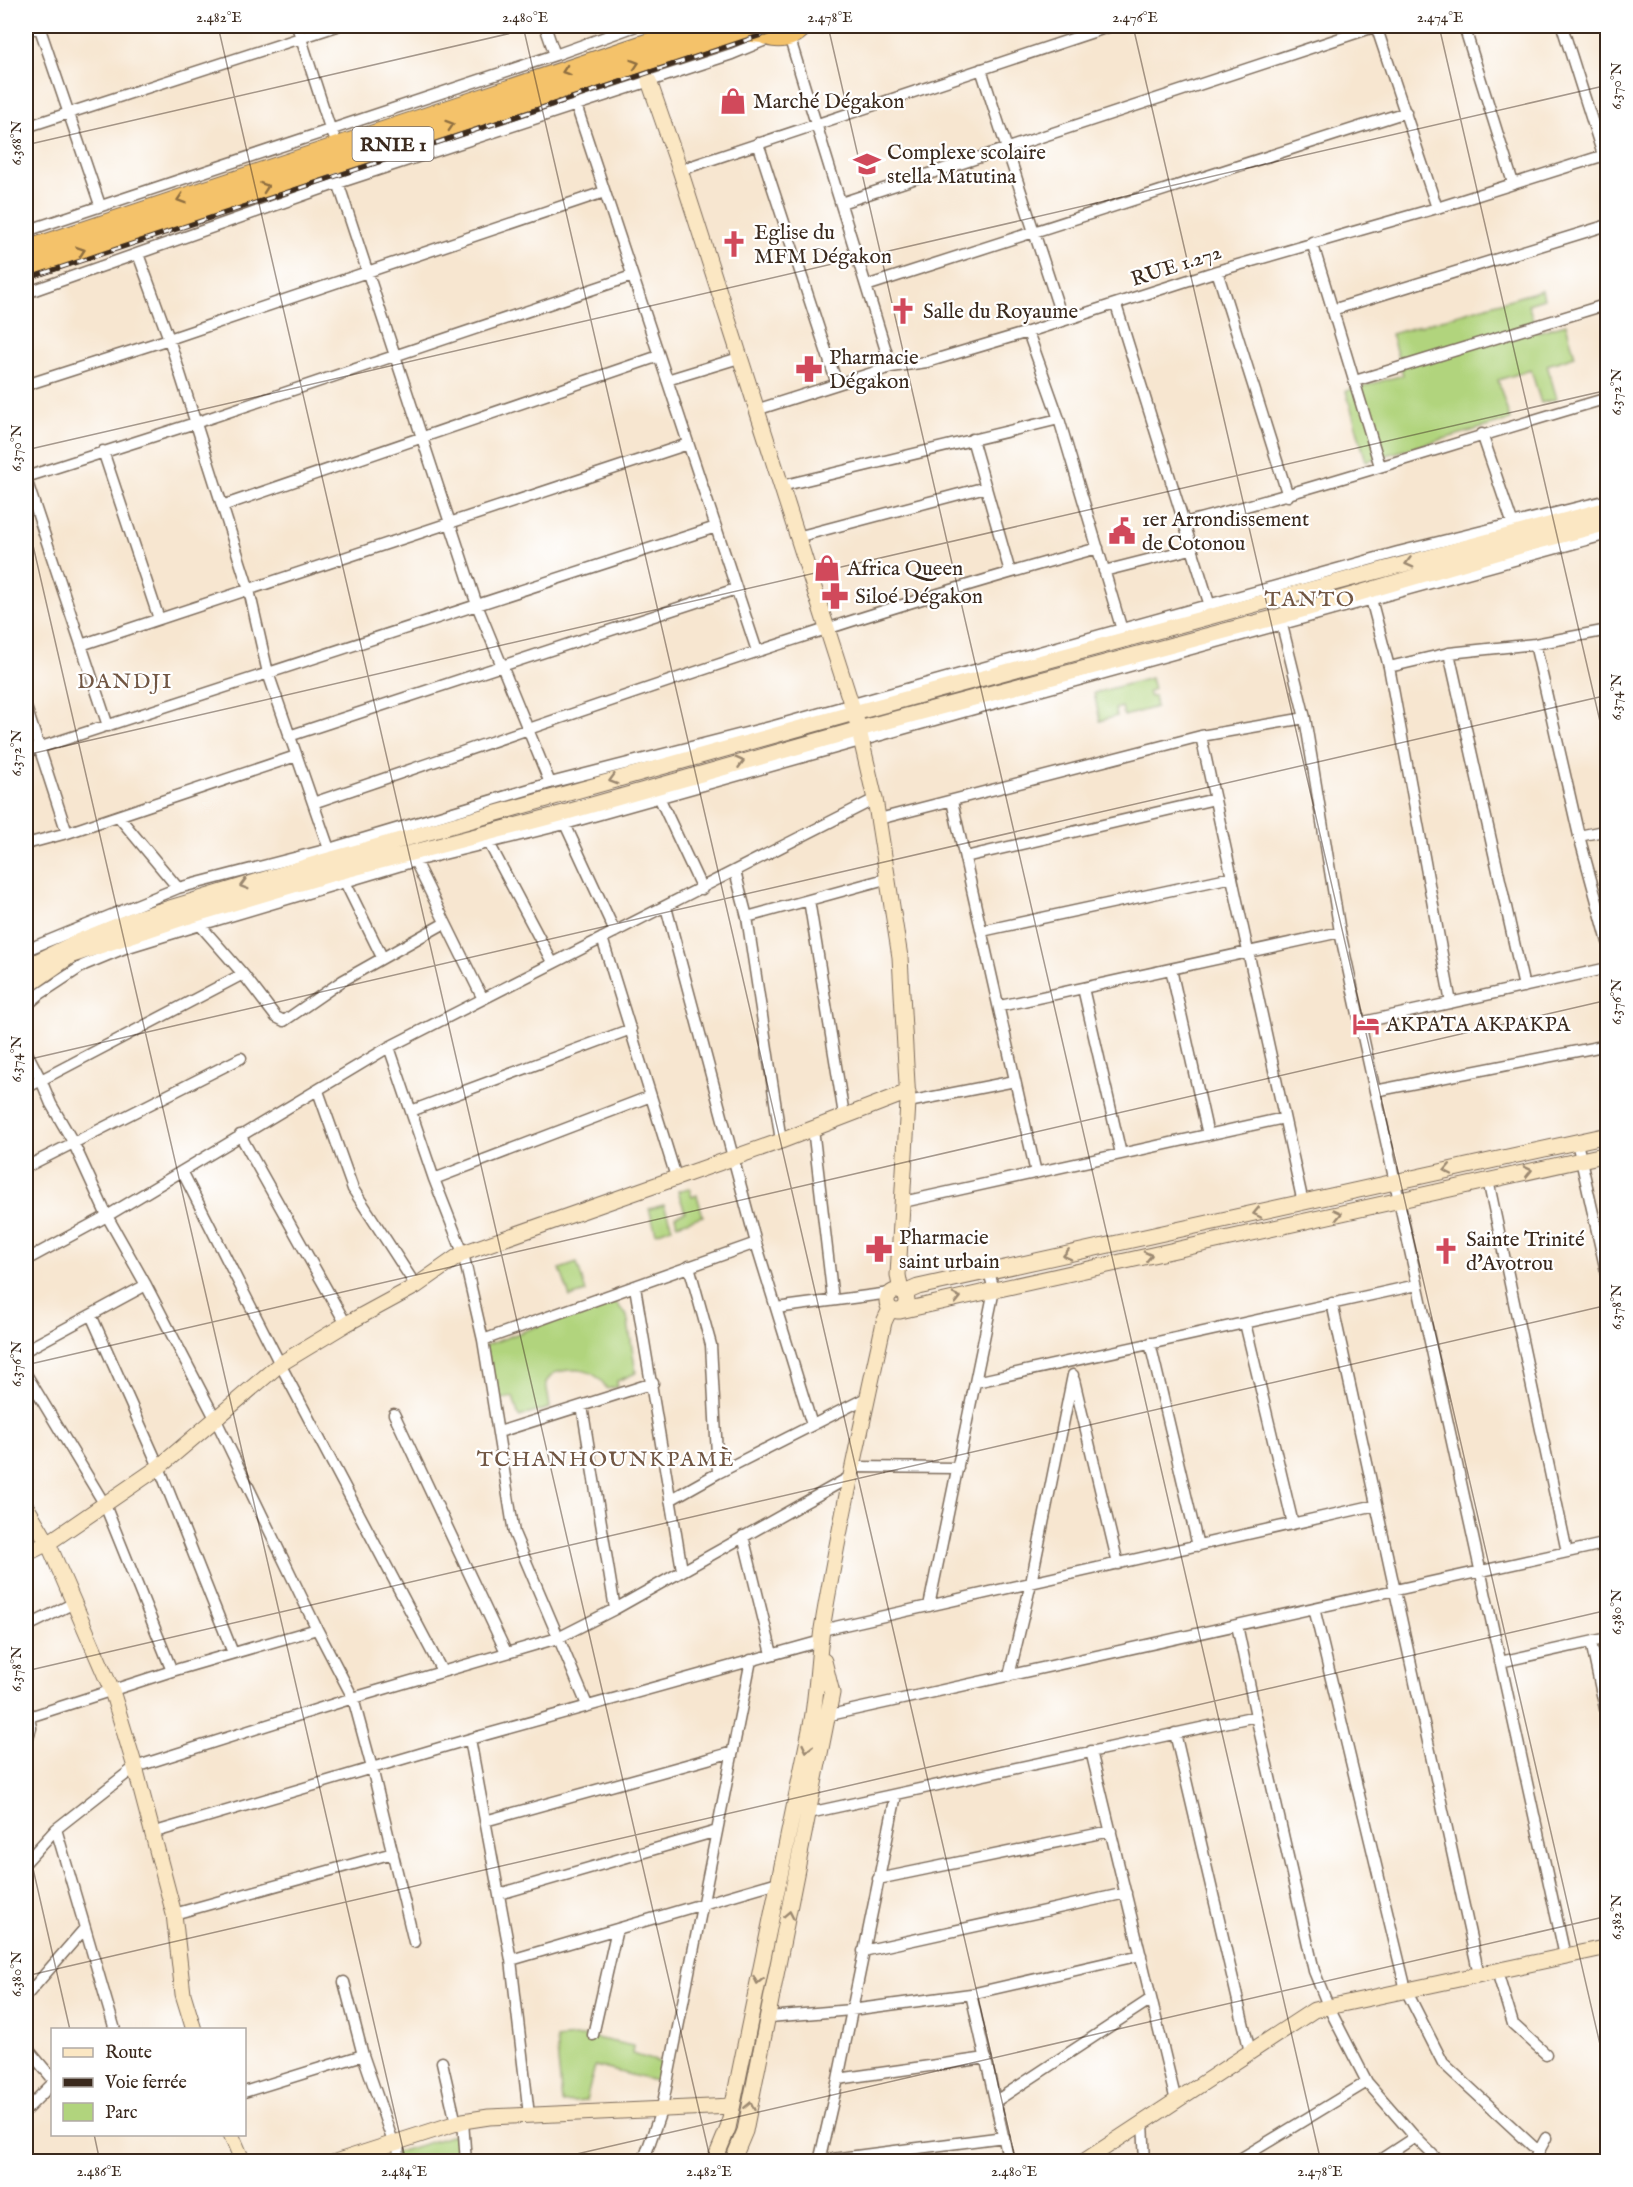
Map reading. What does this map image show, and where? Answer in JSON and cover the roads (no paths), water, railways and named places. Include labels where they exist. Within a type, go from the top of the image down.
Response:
[{"type":"highway","name":"RNIE 1","points":[[26,270],[335,156],[701,26]]},
{"type":"highway","name":"RNIE 1","points":[[26,251],[729,33],[780,31]]},
{"type":"street","points":[[26,31],[40,26],[100,205]]},
{"type":"street","points":[[297,26],[330,128],[338,183],[477,605],[550,783]]},
{"type":"street","points":[[26,127],[337,26]]},
{"type":"street","points":[[545,26],[555,55]]},
{"type":"street","points":[[26,231],[636,26]]},
{"type":"street","points":[[26,293],[338,183],[732,54],[780,31],[828,26]]},
{"type":"street","points":[[680,170],[1110,26]]},
{"type":"street","points":[[841,203],[1377,26],[1437,208]]},
{"type":"street","points":[[1464,26],[1513,183]]},
{"type":"street","points":[[1562,26],[1605,155]]},
{"type":"street","points":[[780,31],[818,124],[891,367]]},
{"type":"street","points":[[981,69],[1063,321]]},
{"type":"street","points":[[649,81],[680,170],[861,735],[879,819],[900,957],[908,1097],[898,1275],[898,1293],[907,1303],[895,1310],[884,1322],[852,1472],[821,1640],[812,1720],[728,2128],[714,2162]]},
{"type":"street","points":[[576,105],[757,651]]},
{"type":"street","points":[[866,286],[1406,112]]},
{"type":"street","points":[[758,143],[837,384]]},
{"type":"street","name":"RUE 1.272","points":[[756,410],[891,367],[927,362],[1028,332],[1217,271],[1437,208],[1605,155]]},
{"type":"street","points":[[26,385],[604,192]]},
{"type":"street","points":[[1332,310],[1608,225]]},
{"type":"street","points":[[1312,242],[1380,466]]},
{"type":"street","points":[[138,254],[169,339],[249,590],[268,673],[329,849]]},
{"type":"street","points":[[1217,271],[1288,496]]},
{"type":"street","points":[[108,726],[26,478],[632,276]]},
{"type":"street","points":[[1354,381],[1608,304]]},
{"type":"street","points":[[1116,305],[1210,606]]},
{"type":"street","points":[[1028,332],[1059,419],[1122,630]]},
{"type":"street","points":[[222,506],[659,356]]},
{"type":"street","points":[[667,380],[739,358]]},
{"type":"street","points":[[1184,524],[1288,496],[1482,434],[1608,398]]},
{"type":"street","points":[[781,486],[1059,419]]},
{"type":"street","points":[[1482,434],[1513,525]]},
{"type":"street","points":[[972,440],[1010,572]]},
{"type":"street","points":[[81,645],[688,444]]},
{"type":"street","points":[[103,451],[159,619]]},
{"type":"street","points":[[797,537],[986,487]]},
{"type":"street","points":[[26,970],[38,961],[77,942],[176,905],[1122,630],[1398,552],[1608,500]]},
{"type":"street","points":[[26,946],[178,888],[329,849],[550,783],[853,709],[1608,510]]},
{"type":"street","points":[[26,1006],[84,965],[125,948],[200,924],[415,861],[565,824],[861,735],[1527,544],[1608,524]]},
{"type":"street","points":[[26,753],[716,527]]},
{"type":"street","points":[[26,987],[70,957],[186,917],[327,875],[1282,625],[1608,534]]},
{"type":"street","points":[[313,803],[757,651],[1010,572],[1098,548]]},
{"type":"street","points":[[1104,571],[1191,549]]},
{"type":"street","points":[[289,736],[736,589]]},
{"type":"street","points":[[1371,599],[1389,667],[1451,1003]]},
{"type":"street","points":[[1282,625],[1305,718],[1340,932],[1359,1023],[1565,1956]]},
{"type":"street","points":[[1389,667],[1449,653],[1535,644],[1608,630]]},
{"type":"street","points":[[1535,644],[1579,836],[1604,918],[1608,942]]},
{"type":"street","points":[[1449,653],[1524,987]]},
{"type":"street","points":[[26,707],[67,833]]},
{"type":"street","points":[[879,819],[1201,736],[1305,718]]},
{"type":"street","points":[[1201,736],[1303,1203]]},
{"type":"street","points":[[26,844],[67,833],[296,756]]},
{"type":"street","points":[[659,797],[702,889]]},
{"type":"street","points":[[26,1260],[107,1216],[389,1047],[875,799]]},
{"type":"street","points":[[965,857],[1215,799]]},
{"type":"street","points":[[952,801],[1036,1173]]},
{"type":"street","points":[[118,816],[178,888]]},
{"type":"street","points":[[565,824],[615,932]]},
{"type":"street","points":[[1579,836],[1608,830]]},
{"type":"street","points":[[489,843],[552,962]]},
{"type":"street","points":[[415,861],[483,999]]},
{"type":"street","points":[[735,871],[747,917],[781,1141]]},
{"type":"street","points":[[982,931],[1232,877]]},
{"type":"street","points":[[747,917],[888,878]]},
{"type":"street","points":[[345,882],[382,957]]},
{"type":"street","points":[[809,900],[844,1115]]},
{"type":"street","points":[[666,907],[756,1243],[812,1425]]},
{"type":"street","points":[[200,924],[276,1017],[284,1021],[382,957],[445,923]]},
{"type":"street","points":[[1000,1006],[1340,932]]},
{"type":"street","points":[[602,938],[676,1177]]},
{"type":"street","points":[[1359,1023],[1608,968]]},
{"type":"street","points":[[1171,969],[1208,1135]]},
{"type":"street","points":[[26,1088],[243,975]]},
{"type":"street","points":[[1083,988],[1121,1154]]},
{"type":"street","points":[[411,1111],[631,1029]]},
{"type":"street","points":[[1374,1091],[1608,1045]]},
{"type":"street","points":[[389,1047],[434,1179],[463,1253],[483,1340],[514,1533],[587,1705]]},
{"type":"street","points":[[26,1051],[51,1104],[73,1142],[107,1216],[216,1418],[316,1629],[353,1698],[414,1942]]},
{"type":"street","points":[[26,1167],[241,1058]]},
{"type":"street","points":[[26,1554],[48,1543],[159,1467],[280,1364],[346,1324],[416,1286],[463,1253],[781,1141],[844,1115],[908,1097],[1015,1081]]},
{"type":"street","points":[[318,1091],[353,1189],[416,1286]]},
{"type":"street","points":[[434,1179],[651,1096]]},
{"type":"street","points":[[903,1202],[1284,1118]]},
{"type":"street","points":[[813,1128],[833,1300]]},
{"type":"street","points":[[240,1135],[346,1324]]},
{"type":"street","points":[[776,1308],[898,1293],[1608,1136]]},
{"type":"street","points":[[1577,1142],[1604,1243],[1608,1280]]},
{"type":"street","points":[[895,1310],[1608,1154]]},
{"type":"street","points":[[182,1171],[280,1364],[442,1671]]},
{"type":"street","points":[[1488,1180],[1567,1552]]},
{"type":"street","points":[[483,1340],[756,1243]]},
{"type":"street","points":[[689,1266],[711,1345],[718,1473]]},
{"type":"street","points":[[929,1606],[994,1290],[989,1272]]},
{"type":"street","points":[[26,1350],[146,1285]]},
{"type":"street","points":[[976,1382],[1417,1285]]},
{"type":"street","points":[[635,1287],[682,1570]]},
{"type":"street","points":[[1332,1303],[1479,1975]]},
{"type":"street","points":[[91,1315],[159,1467],[233,1653]]},
{"type":"street","points":[[1245,1323],[1293,1524]]},
{"type":"street","points":[[1150,1343],[1198,1545]]},
{"type":"street","points":[[1070,1361],[1118,1564]]},
{"type":"street","points":[[26,1374],[105,1505],[172,1671]]},
{"type":"street","points":[[1009,1676],[1031,1583],[1073,1375]]},
{"type":"street","points":[[499,1432],[652,1383]]},
{"type":"street","points":[[670,1500],[718,1473],[868,1397]]},
{"type":"street","points":[[582,1406],[615,1609]]},
{"type":"street","points":[[394,1414],[506,1652]]},
{"type":"street","points":[[26,1862],[56,1829],[135,1767],[353,1698],[558,1638],[615,1609],[852,1472],[958,1468]]},
{"type":"street","points":[[152,1833],[470,1738],[821,1640],[929,1606],[1376,1505]]},
{"type":"street","points":[[26,1506],[48,1543],[112,1691],[135,1767],[174,1914],[183,1994],[193,2028]]},
{"type":"street","points":[[743,1536],[772,1654]]},
{"type":"street","points":[[812,1720],[1608,1543]]},
{"type":"street","points":[[26,1627],[74,1603]]},
{"type":"street","points":[[1314,1608],[1406,1990],[1443,2063],[1538,2151]]},
{"type":"street","points":[[1238,1625],[1256,1716],[1314,1971],[1329,2007],[1367,2082],[1440,2162]]},
{"type":"street","points":[[26,1743],[31,1728],[27,1717],[316,1629]]},
{"type":"street","points":[[1500,1662],[1608,1638]]},
{"type":"street","points":[[732,2162],[745,2131],[832,1693],[821,1640]]},
{"type":"street","points":[[1591,1642],[1608,1722]]},
{"type":"street","points":[[644,2162],[662,2108],[751,1660]]},
{"type":"street","points":[[809,1814],[1256,1716]]},
{"type":"street","points":[[1174,1733],[1250,2052]]},
{"type":"street","points":[[470,1738],[511,1960],[529,2115]]},
{"type":"street","points":[[1092,1751],[1176,2101]]},
{"type":"street","points":[[486,1821],[733,1752]]},
{"type":"street","points":[[896,1795],[838,2079],[815,2161],[1004,2137]]},
{"type":"street","points":[[56,1829],[114,2028]]},
{"type":"street","points":[[878,1879],[1111,1831]]},
{"type":"street","points":[[499,1894],[717,1832]]},
{"type":"street","points":[[174,1914],[393,1853]]},
{"type":"street","points":[[511,1960],[778,1882]]},
{"type":"street","points":[[863,1951],[1126,1893]]},
{"type":"street","points":[[26,1996],[85,1928]]},
{"type":"street","points":[[593,2035],[617,1929]]},
{"type":"street","points":[[1083,2162],[1314,2010],[1608,1947]]},
{"type":"street","points":[[769,2017],[851,2010],[971,1994],[1141,1955]]},
{"type":"street","points":[[1497,1971],[1513,2024],[1546,2054]]},
{"type":"street","points":[[344,1982],[363,2055],[395,2141],[399,2162]]},
{"type":"street","points":[[971,1994],[1010,2162]]},
{"type":"street","points":[[996,2101],[1151,1999]]},
{"type":"street","points":[[26,2047],[51,2077]]},
{"type":"street","points":[[246,2091],[363,2055]]},
{"type":"street","points":[[838,2079],[986,2058]]},
{"type":"street","points":[[442,2062],[460,2122],[466,2162]]},
{"type":"street","points":[[1235,2162],[1367,2082]]},
{"type":"street","points":[[26,2110],[51,2085]]},
{"type":"street","points":[[335,2162],[460,2122],[529,2115],[732,2106]]},
{"type":"street","points":[[1143,2122],[1145,2162]]},
{"type":"street","points":[[232,2136],[243,2162]]},
{"type":"street","points":[[1377,2162],[1415,2137]]},
{"type":"street","points":[[1533,2162],[1546,2138]]},
{"type":"waterway","points":[[821,1706],[824,1693]]},
{"type":"waterway","points":[[723,2162],[735,2129]]},
{"type":"railway","points":[[26,279],[789,26]]},
{"type":"place","name":"Marché Dégakon","points":[[733,101]]},
{"type":"place","name":"Complexe scolaire stella Matutina","points":[[867,164]]},
{"type":"place","name":"Eglise du MFM Dégakon","points":[[734,244]]},
{"type":"place","name":"Salle du Royaume","points":[[903,311]]},
{"type":"place","name":"Pharmacie Dégakon","points":[[809,369]]},
{"type":"place","name":"1er Arrondissement de Cotonou","points":[[1122,531]]},
{"type":"place","name":"Africa Queen","points":[[827,568]]},
{"type":"place","name":"Siloé Dégakon","points":[[835,596]]},
{"type":"place","name":"AKPATA AKPAKPA","points":[[1366,1024]]},
{"type":"place","name":"Pharmacie saint urbain","points":[[879,1249]]},
{"type":"place","name":"Sainte Trinité d'Avotrou","points":[[1446,1251]]},
{"type":"district","name":"TANTO","points":[[1310,598]]},
{"type":"district","name":"DANDJI","points":[[125,680]]},
{"type":"district","name":"TCHANHOUNKPAMÈ","points":[[606,1458]]}]
